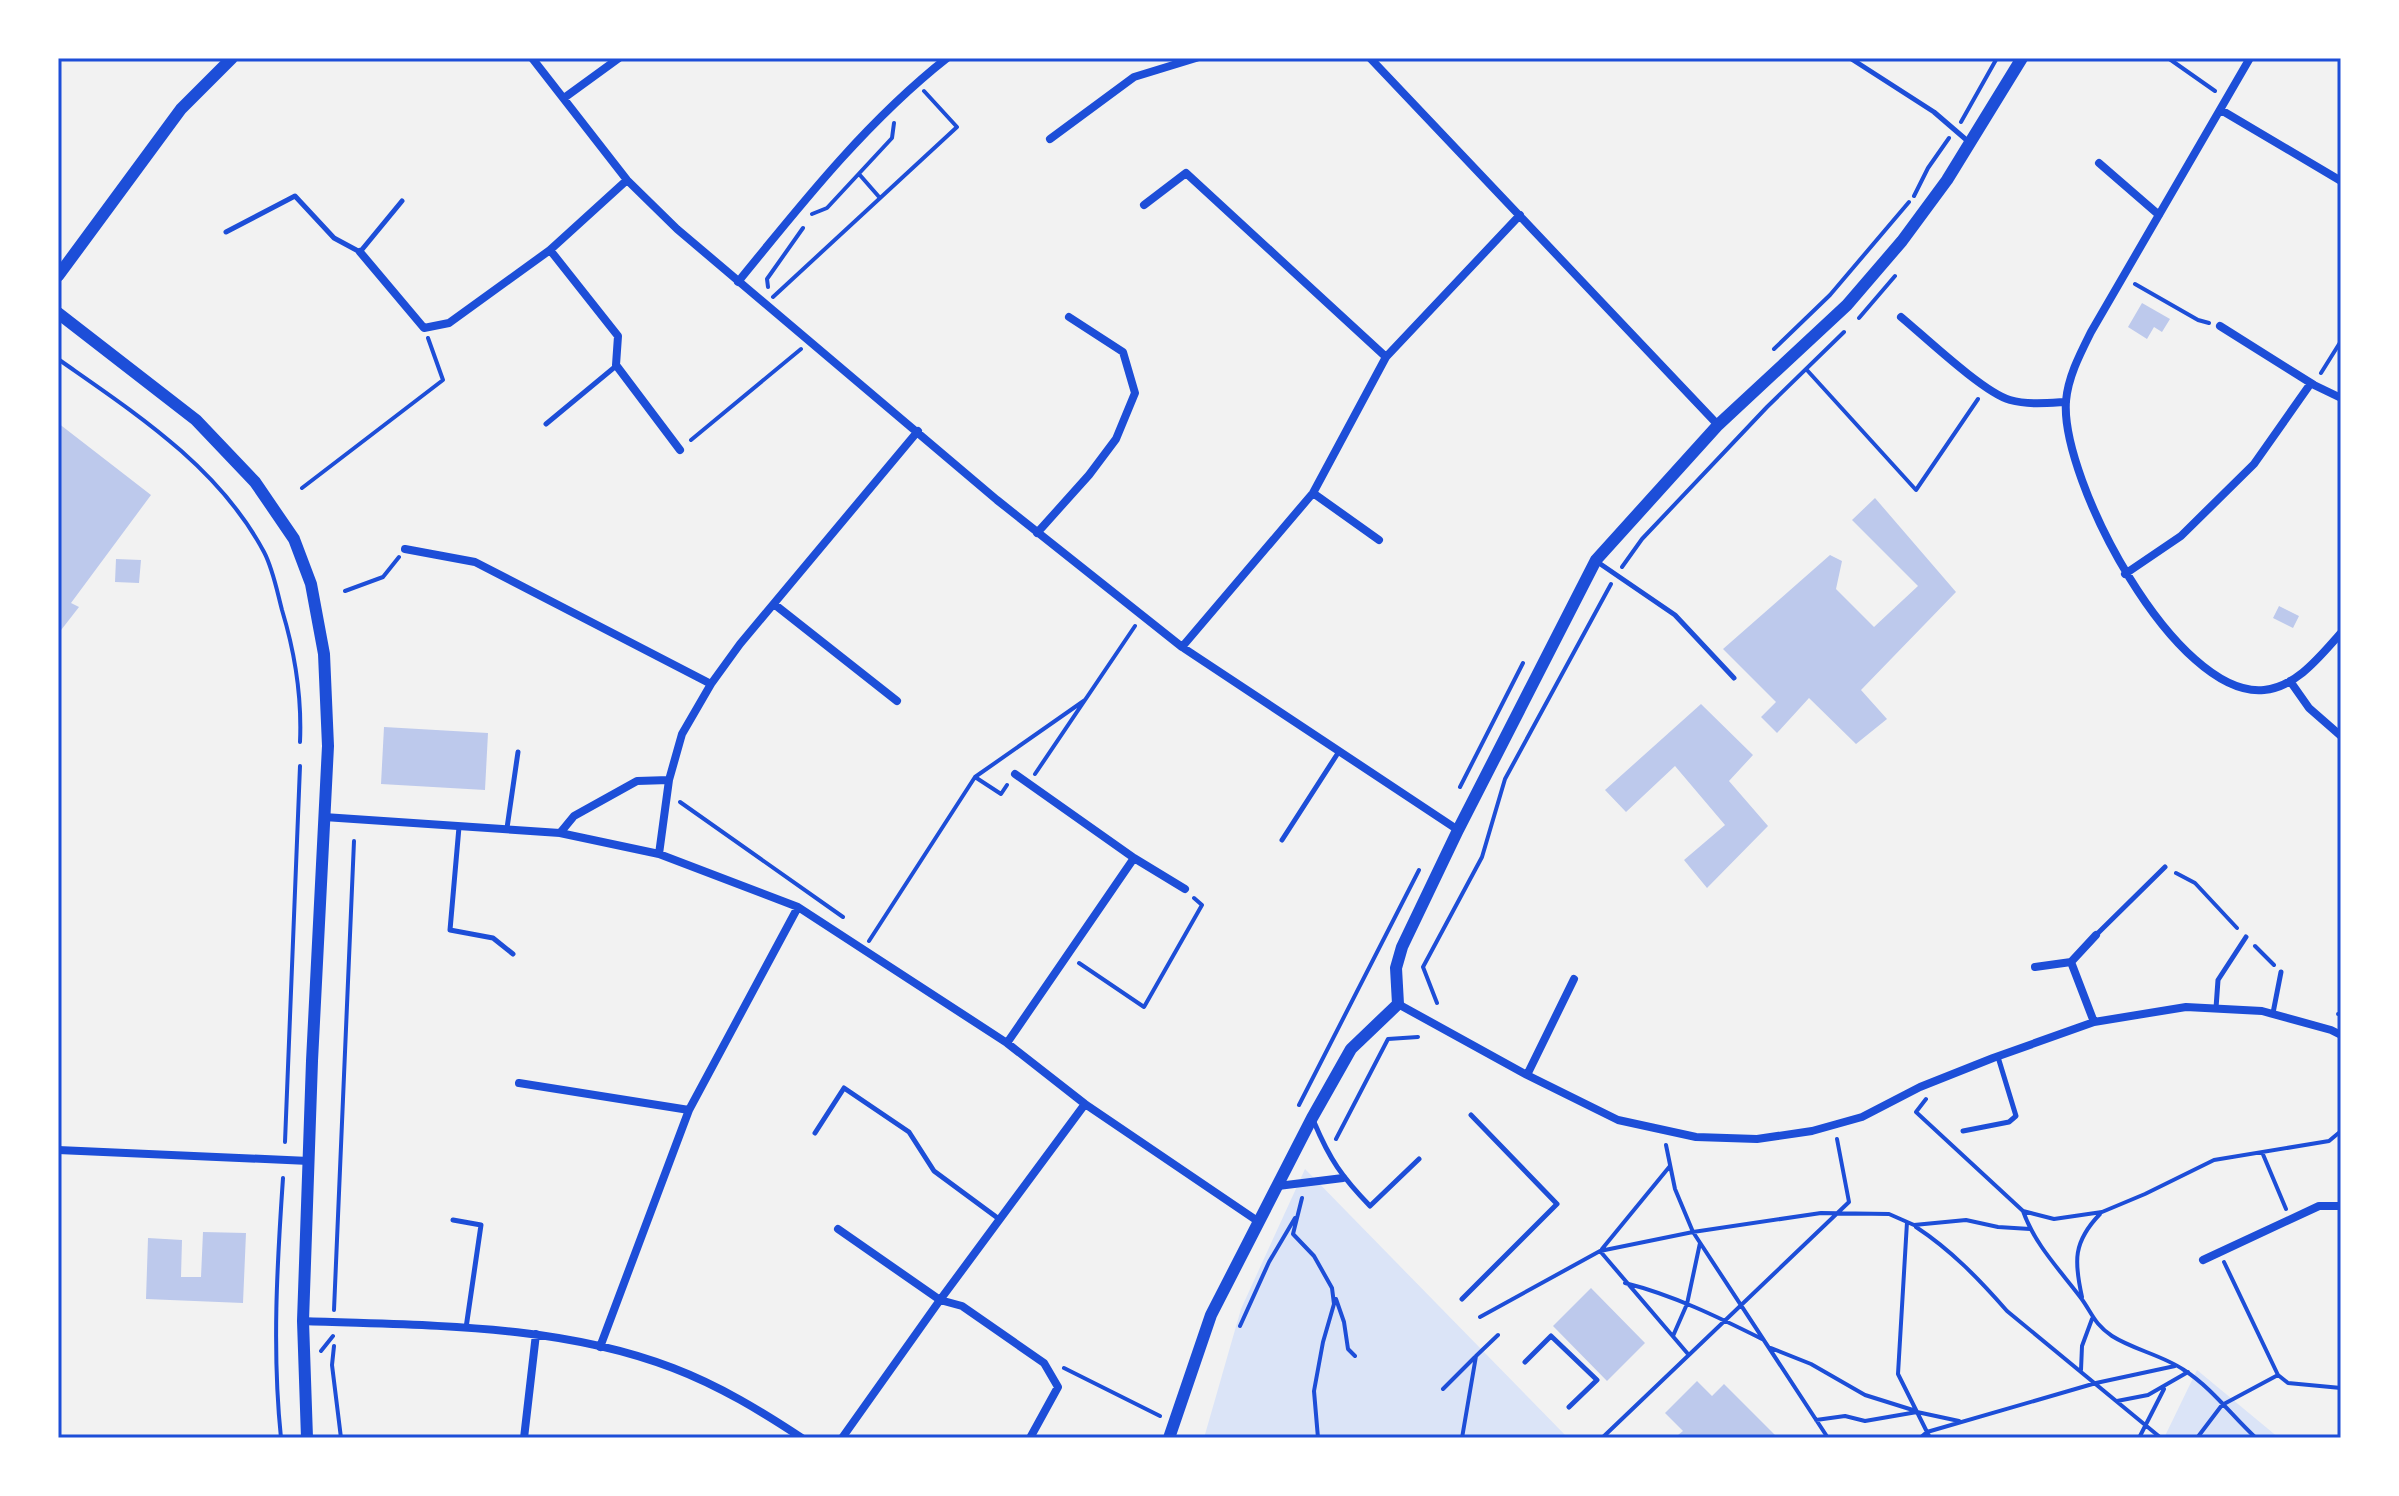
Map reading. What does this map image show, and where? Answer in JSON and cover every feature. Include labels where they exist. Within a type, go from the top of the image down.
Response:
[{"type":"street","points":[[58,276],[181,109],[232,58]]},
{"type":"street","points":[[532,58],[627,180],[677,229],[1037,533],[1182,647],[1458,830]]},
{"type":"street","points":[[564,98],[619,58]]},
{"type":"street","points":[[738,282],[804,201],[862,138],[947,58]]},
{"type":"street","points":[[1050,139],[1134,77],[1196,58]]},
{"type":"street","points":[[1370,58],[1718,425]]},
{"type":"street","points":[[1169,1438],[1211,1315],[1312,1118],[1351,1049],[1398,1004],[1396,968],[1402,947],[1596,560],[1718,425],[1847,305],[1902,241],[1970,143],[2022,58]]},
{"type":"street","points":[[2250,58],[2091,332],[2075,366],[2066,402],[2073,446],[2092,508],[2125,574],[2155,615],[2188,652],[2221,680],[2244,690],[2267,690],[2290,681],[2310,666],[2341,633]]},
{"type":"street","points":[[2221,110],[2341,181]]},
{"type":"street","points":[[2099,163],[2159,215]]},
{"type":"street","points":[[1144,205],[1186,173],[1386,357]]},
{"type":"street","points":[[360,252],[424,328],[449,323],[550,250],[627,180]]},
{"type":"street","points":[[1182,647],[1313,493],[1386,357],[1520,215]]},
{"type":"street","points":[[550,250],[618,336],[616,365],[680,450]]},
{"type":"street","points":[[58,313],[196,420],[255,482],[294,539],[311,584],[324,654],[328,746],[303,1321],[307,1438]]},
{"type":"street","points":[[1037,533],[1089,475],[1116,439],[1135,393],[1123,352],[1069,317]]},
{"type":"street","points":[[1901,317],[1987,387],[2009,400],[2038,404],[2066,402]]},
{"type":"street","points":[[2220,326],[2312,384],[2341,398]]},
{"type":"street","points":[[2125,574],[2181,536],[2254,464],[2312,384]]},
{"type":"street","points":[[659,854],[669,780],[682,734],[711,684],[918,431]]},
{"type":"street","points":[[1313,493],[1379,540]]},
{"type":"street","points":[[405,549],[475,562],[711,684]]},
{"type":"street","points":[[774,604],[897,701]]},
{"type":"street","points":[[2290,681],[2309,708],[2341,736]]},
{"type":"street","points":[[1015,774],[1134,858],[1185,889]]},
{"type":"street","points":[[560,833],[574,816],[637,781],[669,780]]},
{"type":"street","points":[[324,817],[560,833],[659,854],[798,907],[1007,1043],[1085,1104],[1259,1222]]},
{"type":"street","points":[[1007,1043],[1134,858]]},
{"type":"street","points":[[600,1347],[689,1110],[798,907]]},
{"type":"street","points":[[2035,967],[2071,962],[2096,935]]},
{"type":"street","points":[[2071,962],[2094,1022]]},
{"type":"street","points":[[1527,1075],[1574,979]]},
{"type":"street","points":[[1398,1004],[1527,1075],[1618,1120],[1696,1137],[1757,1139],[1834,1125],[1862,1117],[1920,1087],[1997,1056],[2094,1022],[2186,1007],[2262,1011],[2341,1035]]},
{"type":"street","points":[[519,1083],[689,1110]]},
{"type":"street","points":[[842,1438],[1085,1104]]},
{"type":"street","points":[[58,1150],[309,1161]]},
{"type":"street","points":[[1278,1186],[1343,1178]]},
{"type":"street","points":[[2203,1260],[2319,1206],[2341,1206]]},
{"type":"street","points":[[838,1229],[940,1300],[962,1306],[1044,1363],[1058,1387],[1030,1438]]},
{"type":"street","points":[[303,1321],[536,1334],[600,1347],[672,1367],[701,1380],[744,1400],[802,1438]]},
{"type":"street","points":[[524,1438],[536,1334]]},
{"type":"lane","points":[[1850,58],[1934,112],[1970,143]]},
{"type":"lane","points":[[226,232],[295,196],[334,238],[360,252],[402,201]]},
{"type":"lane","points":[[546,424],[616,365]]},
{"type":"lane","points":[[1596,560],[1675,615],[1734,678]]},
{"type":"lane","points":[[507,828],[518,752]]},
{"type":"lane","points":[[1282,840],[1338,753]]},
{"type":"lane","points":[[459,826],[450,930],[493,938],[513,954]]},
{"type":"lane","points":[[2096,935],[2165,867]]},
{"type":"lane","points":[[2216,1009],[2218,980],[2246,937]]},
{"type":"lane","points":[[2273,1014],[2281,972]]},
{"type":"lane","points":[[1963,1131],[2009,1122],[2016,1116],[1997,1056]]},
{"type":"lane","points":[[815,1133],[844,1088],[909,1132],[934,1171],[999,1219]]},
{"type":"lane","points":[[1462,1299],[1557,1204],[1471,1115]]},
{"type":"lane","points":[[1312,1118],[1327,1154],[1343,1178],[1370,1206],[1419,1159]]},
{"type":"lane","points":[[453,1220],[481,1225],[466,1328]]},
{"type":"lane","points":[[1525,1362],[1551,1336],[1597,1380],[1569,1407]]},
{"type":"path","points":[[1771,352],[1830,295],[1914,196],[1928,168],[1997,58]]},
{"type":"path","points":[[2168,58],[2227,100]]},
{"type":"path","points":[[765,304],[957,127],[917,84]]},
{"type":"path","points":[[773,296],[767,279],[813,212],[827,208],[859,174],[892,138],[894,123],[905,113]]},
{"type":"path","points":[[859,174],[880,198]]},
{"type":"path","points":[[2123,277],[2198,320],[2220,326]]},
{"type":"path","points":[[302,488],[443,380],[424,328]]},
{"type":"path","points":[[680,450],[810,341]]},
{"type":"path","points":[[2312,384],[2341,341]]},
{"type":"path","points":[[58,359],[168,438],[236,506],[266,555],[292,643],[302,710],[300,742]]},
{"type":"path","points":[[1437,1003],[1423,967],[1482,857],[1505,779],[1616,576],[1642,539],[1806,369],[1916,490],[1987,387]]},
{"type":"path","points":[[345,591],[383,577],[405,549]]},
{"type":"path","points":[[1029,783],[1142,616]]},
{"type":"path","points":[[1457,793],[1527,656]]},
{"type":"path","points":[[863,949],[975,777],[1085,700]]},
{"type":"path","points":[[285,1142],[300,766]]},
{"type":"path","points":[[975,777],[1001,794],[1015,774]]},
{"type":"path","points":[[667,793],[846,919]]},
{"type":"path","points":[[334,1310],[354,841]]},
{"type":"path","points":[[2165,867],[2195,883],[2281,972]]},
{"type":"path","points":[[1293,1116],[1419,869]]},
{"type":"path","points":[[1067,955],[1144,1007],[1202,905],[1185,889]]},
{"type":"path","points":[[1336,1139],[1388,1039],[1418,1037]]},
{"type":"path","points":[[1920,1087],[1926,1101],[1916,1112],[2023,1211],[2030,1229],[2067,1282],[2083,1299]]},
{"type":"path","points":[[1602,1438],[1849,1202],[1834,1125]]},
{"type":"path","points":[[1665,1130],[1675,1189],[1693,1232],[1828,1438]]},
{"type":"path","points":[[2023,1211],[2054,1219],[2102,1212],[2214,1160],[2329,1141],[2341,1131]]},
{"type":"path","points":[[2262,1152],[2291,1219]]},
{"type":"path","points":[[1600,1251],[1670,1166]]},
{"type":"path","points":[[281,1438],[277,1397],[276,1277],[283,1178]]},
{"type":"path","points":[[1302,1198],[1293,1234],[1314,1256],[1332,1288],[1344,1322],[1348,1349],[1355,1356]]},
{"type":"path","points":[[1240,1326],[1269,1262],[1298,1212]]},
{"type":"path","points":[[2102,1212],[2088,1226],[2077,1251],[2077,1272],[2083,1299],[2092,1319],[2122,1341],[2188,1372],[2256,1438]]},
{"type":"path","points":[[1480,1317],[1600,1251],[1693,1232],[1821,1213],[1889,1214],[1914,1225],[1945,1246],[2007,1311],[2161,1438]]},
{"type":"path","points":[[1914,1225],[1966,1220],[1998,1227],[2030,1229]]},
{"type":"path","points":[[1907,1222],[1898,1374],[1930,1438]]},
{"type":"path","points":[[1672,1337],[1687,1304],[1700,1243]]},
{"type":"path","points":[[1600,1251],[1688,1354]]},
{"type":"path","points":[[2220,1252],[2278,1375],[2288,1383],[2341,1388]]},
{"type":"path","points":[[1625,1283],[1648,1288],[1687,1304],[1764,1341]]},
{"type":"path","points":[[1318,1438],[1314,1391],[1334,1304],[1332,1288]]},
{"type":"path","points":[[2081,1372],[2082,1346],[2092,1319]]},
{"type":"path","points":[[318,1361],[320,1351],[346,1323]]},
{"type":"path","points":[[1443,1389],[1498,1335]]},
{"type":"path","points":[[334,1346],[332,1365],[341,1438]]},
{"type":"path","points":[[1768,1347],[1811,1364],[1865,1395],[1961,1422]]},
{"type":"path","points":[[1462,1438],[1476,1356]]},
{"type":"path","points":[[1044,1363],[1063,1368],[1173,1423]]},
{"type":"path","points":[[1920,1438],[1927,1432],[2096,1383],[2177,1366]]},
{"type":"path","points":[[2117,1401],[2148,1395],[2188,1372]]},
{"type":"path","points":[[2197,1438],[2222,1405],[2278,1375]]},
{"type":"path","points":[[2139,1438],[2165,1387]]},
{"type":"path","points":[[1816,1420],[1845,1416],[1865,1421],[1917,1412]]},
{"type":"shaded area","points":[[1305,1169],[1568,1438],[1204,1438],[1241,1309]]},
{"type":"shaded area","points":[[2197,1370],[2279,1438],[2164,1438]]},
{"type":"building","points":[[2142,303],[2170,319],[2162,332],[2154,327],[2147,339],[2128,327]]},
{"type":"building","points":[[58,423],[151,495],[71,603],[79,607],[58,634]]},
{"type":"building","points":[[1875,498],[1956,592],[1861,690],[1887,719],[1856,744],[1809,698],[1777,733],[1761,717],[1776,702],[1723,649],[1830,555],[1842,561],[1836,589],[1874,627],[1918,586],[1852,520]]},
{"type":"building","points":[[116,559],[141,560],[139,583],[115,582]]},
{"type":"building","points":[[2279,606],[2299,616],[2293,628],[2273,618]]},
{"type":"building","points":[[1701,704],[1753,755],[1729,781],[1768,826],[1707,888],[1684,860],[1725,825],[1675,766],[1626,812],[1605,790]]},
{"type":"building","points":[[384,727],[488,733],[485,790],[381,784]]},
{"type":"building","points":[[203,1232],[246,1233],[243,1303],[146,1299],[148,1238],[182,1240],[181,1277],[201,1277]]},
{"type":"building","points":[[1591,1288],[1645,1343],[1607,1381],[1553,1326]]},
{"type":"building","points":[[1697,1381],[1712,1396],[1724,1384],[1778,1438],[1681,1438],[1678,1435],[1683,1431],[1665,1413]]}]
